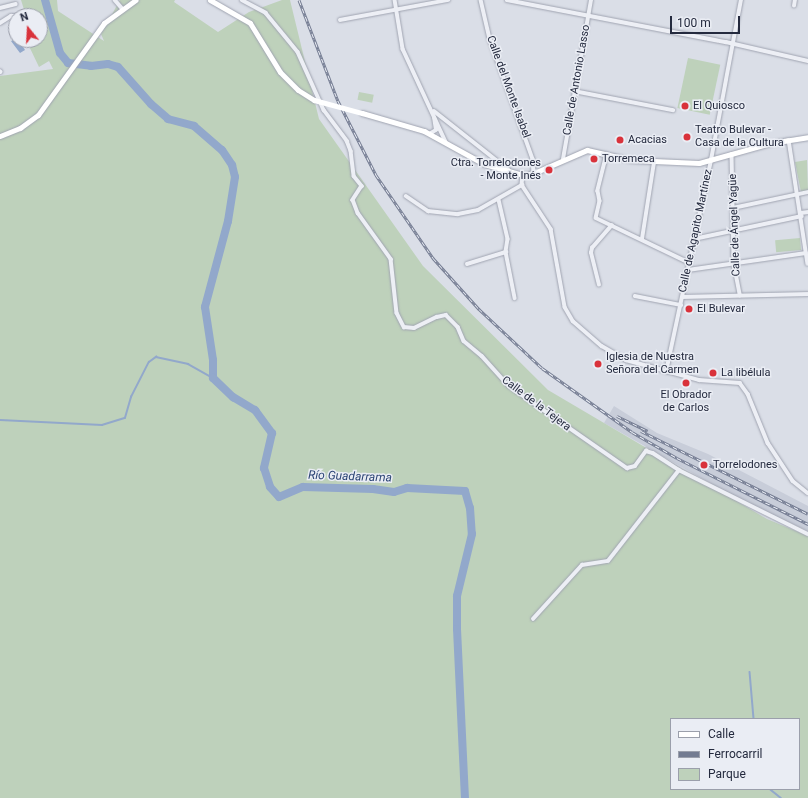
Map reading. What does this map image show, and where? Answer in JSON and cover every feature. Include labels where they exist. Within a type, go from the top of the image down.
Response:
[{"type":"main road","points":[[0,136],[34,118],[59,89],[104,23],[122,8],[136,0]]},
{"type":"main road","points":[[210,0],[250,23],[280,72],[298,90],[314,100],[408,125],[431,133],[484,164],[513,173],[523,175],[534,173],[581,151],[654,162],[699,163],[789,140],[808,137]]},
{"type":"street","points":[[115,0],[122,8]]},
{"type":"street","name":"Calle de la Tejera","points":[[242,0],[266,13],[298,52],[324,110],[347,141],[351,151],[354,176],[362,186],[353,200],[358,213],[391,259],[397,313],[404,327],[414,328],[437,317],[446,315],[458,327],[464,341],[482,356],[509,386],[627,468],[635,466],[646,451],[679,470],[808,534]]},
{"type":"street","points":[[395,0],[403,49],[425,99],[433,111],[447,143]]},
{"type":"street","points":[[340,20],[397,11],[448,0]]},
{"type":"street","name":"Calle del Monte Isabel","points":[[481,0],[490,39],[533,159],[534,173]]},
{"type":"street","points":[[507,0],[733,44],[808,61]]},
{"type":"street","name":"Calle de Antonio Lasso","points":[[563,159],[591,0]]},
{"type":"street","name":"Calle de Agapito Martínez","points":[[666,372],[711,160],[741,0]]},
{"type":"street","points":[[794,6],[795,0]]},
{"type":"street","points":[[0,8],[16,4]]},
{"type":"street","points":[[574,91],[673,110]]},
{"type":"street","points":[[431,133],[436,130],[433,111]]},
{"type":"street","points":[[433,111],[513,173]]},
{"type":"street","points":[[789,140],[802,215],[808,264]]},
{"type":"street","points":[[606,154],[598,191],[600,201],[596,218],[690,262]]},
{"type":"street","name":"Calle de Ángel Yagüe","points":[[732,154],[734,263],[740,295]]},
{"type":"street","points":[[642,239],[654,162]]},
{"type":"street","points":[[523,175],[522,186],[551,229],[568,314],[582,331],[602,346],[626,360],[699,380],[740,383],[748,394],[768,443],[793,481],[808,493]]},
{"type":"street","points":[[406,196],[428,211],[458,214],[478,210],[499,200],[522,186]]},
{"type":"street","points":[[733,208],[808,192]]},
{"type":"street","points":[[499,200],[508,239],[506,252],[515,298]]},
{"type":"street","points":[[694,239],[802,215],[808,212]]},
{"type":"street","points":[[598,284],[591,253],[592,248],[612,225]]},
{"type":"street","points":[[467,264],[506,252]]},
{"type":"street","points":[[688,270],[734,263],[807,256]]},
{"type":"street","points":[[683,297],[808,294]]},
{"type":"street","points":[[635,296],[681,305]]},
{"type":"street","points":[[533,619],[582,565],[608,561],[679,470]]},
{"type":"shaded area","name":"Torrelodones","points":[[614,406],[657,433],[708,454],[808,506],[808,531],[742,501],[604,423]]},
{"type":"green space","points":[[21,0],[57,0],[58,11],[104,41],[101,34],[120,0],[175,0],[174,2],[218,32],[249,12],[282,0],[290,0],[319,119],[423,266],[548,390],[767,519],[808,536],[808,798],[0,798],[0,76],[53,69],[49,61],[39,67],[30,48],[48,48],[48,8],[24,8]]},
{"type":"green space","points":[[688,58],[720,65],[710,115],[677,108]]},
{"type":"green space","points":[[359,92],[374,95],[372,103],[357,100]]},
{"type":"green space","points":[[807,160],[808,191],[801,192],[795,162]]},
{"type":"green space","points":[[800,238],[801,250],[776,252],[775,240]]},
{"type":"water","points":[[16,48],[24,48],[25,50],[20,53]]},
{"type":"waterway","name":"Río Guadarrama","points":[[45,0],[60,53],[68,63],[91,66],[108,64],[118,67],[151,104],[168,119],[194,126],[222,150],[232,165],[235,177],[228,221],[205,307],[213,360],[213,378],[233,397],[255,410],[272,433],[264,468],[270,487],[279,497],[303,487],[373,489],[394,492],[407,488],[465,491],[470,508],[472,534],[457,596],[457,629],[465,798]]},
{"type":"waterway","points":[[0,420],[102,425],[125,418],[131,397],[149,362],[156,357],[188,364],[213,378]]},
{"type":"waterway","points":[[750,672],[754,718]]},
{"type":"waterway","points":[[771,790],[781,798]]},
{"type":"railway","points":[[299,0],[338,101],[376,175],[433,258],[479,309],[542,368],[632,432],[677,458],[808,524]]},
{"type":"railway","points":[[617,416],[648,431]]},
{"type":"railway","points":[[641,431],[808,514]]},
{"type":"place","name":"El Quiosco","points":[[685,106]]},
{"type":"place","name":"Teatro Bulevar - Casa de la Cultura","points":[[687,137]]},
{"type":"place","name":"Acacias","points":[[620,140]]},
{"type":"place","name":"Torremeca","points":[[594,159]]},
{"type":"place","name":"Ctra. Torrelodones - Monte Inés","points":[[549,170]]},
{"type":"place","name":"El Bulevar","points":[[689,309]]},
{"type":"place","name":"Iglesia de Nuestra Señora del Carmen","points":[[598,364]]},
{"type":"place","name":"La libélula","points":[[713,373]]},
{"type":"place","name":"El Obrador de Carlos","points":[[686,383]]},
{"type":"place","name":"Torrelodones","points":[[704,465]]}]
